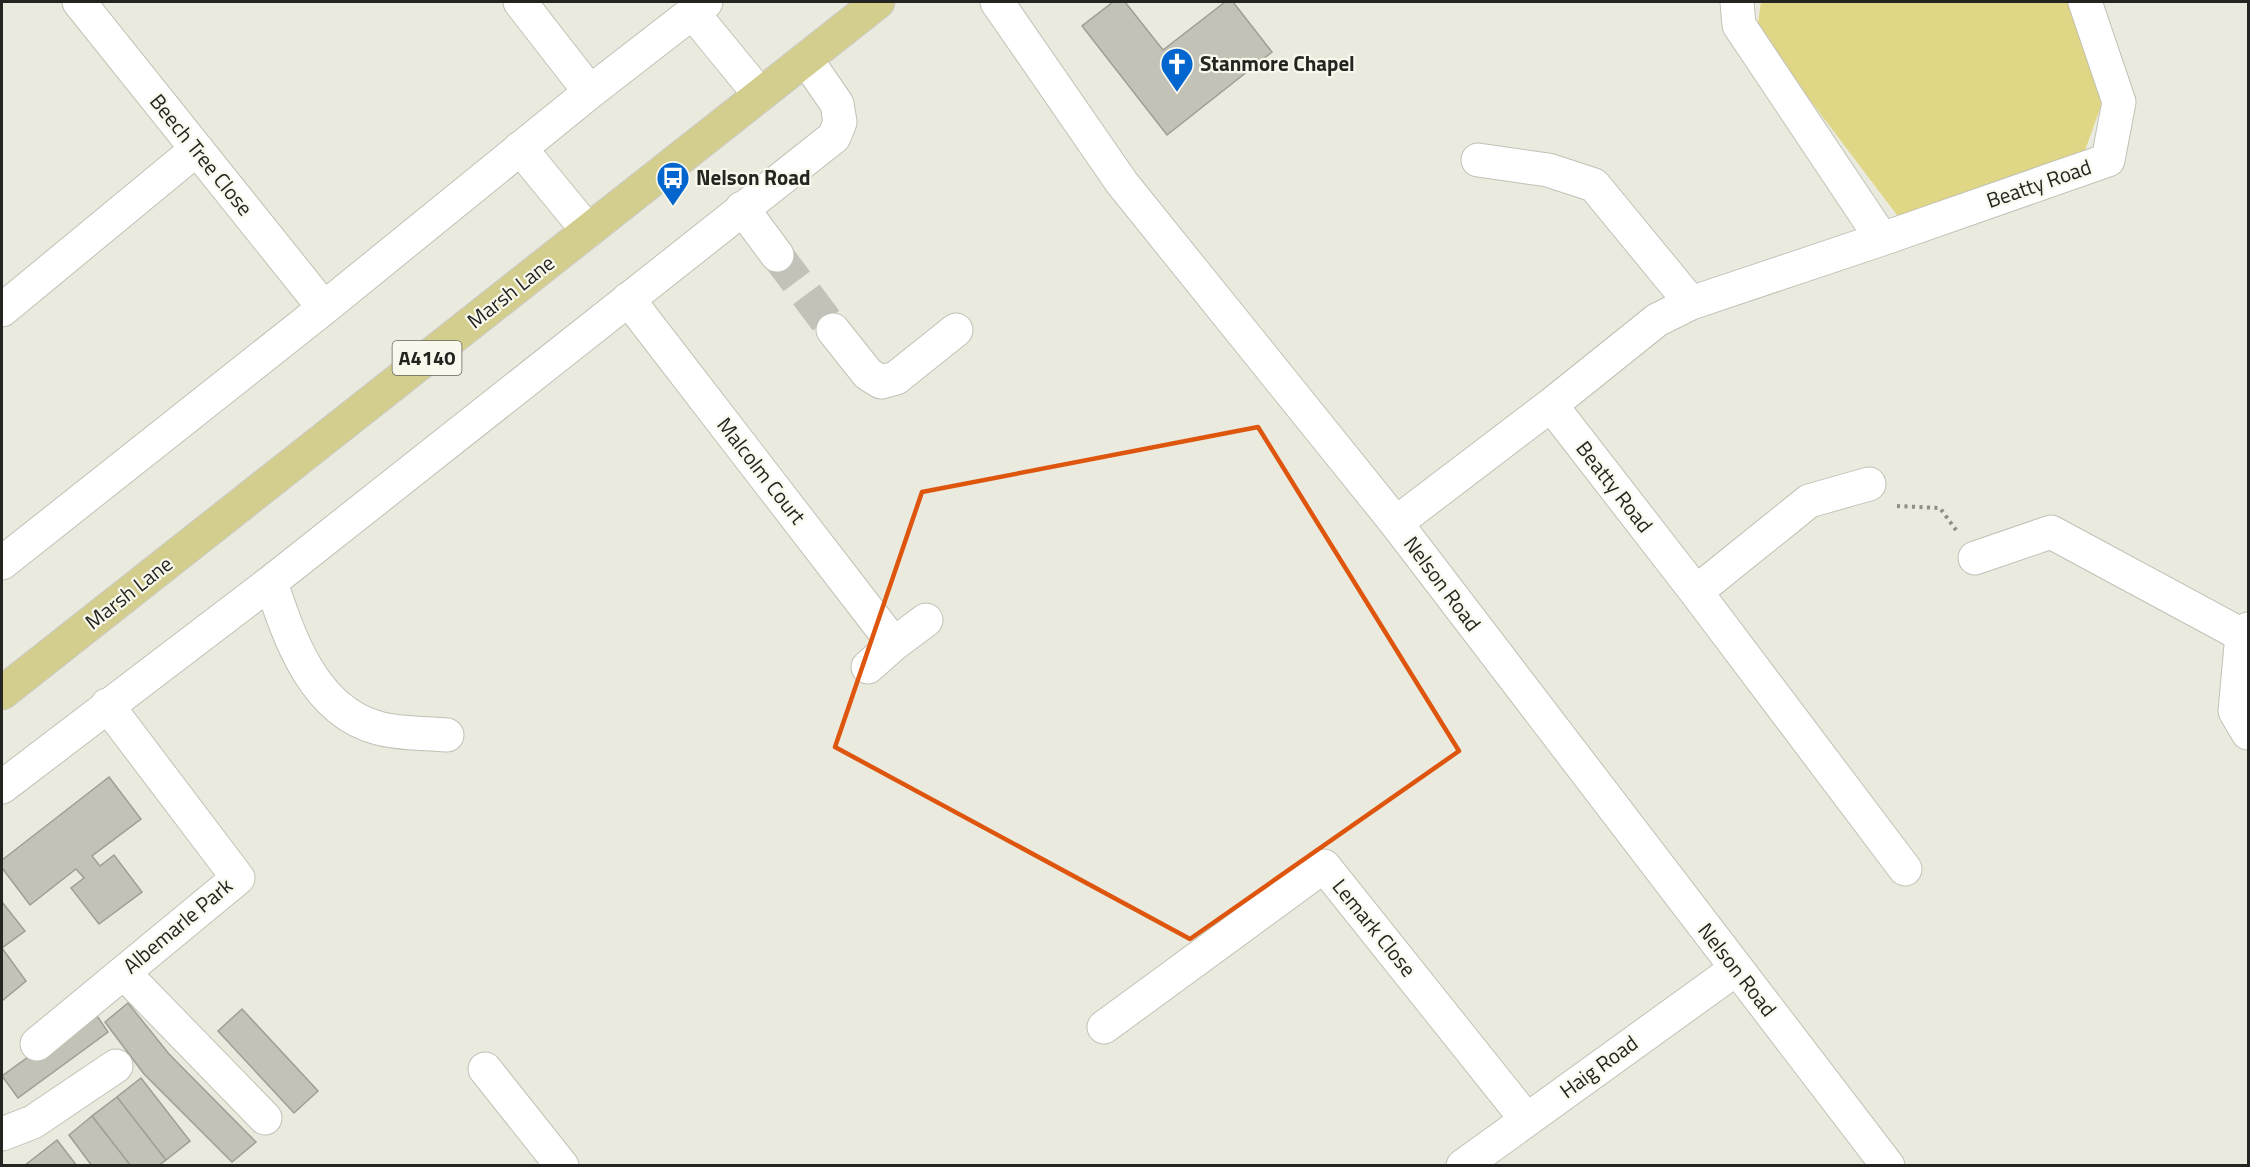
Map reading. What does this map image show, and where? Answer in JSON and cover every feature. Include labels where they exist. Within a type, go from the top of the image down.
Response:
[{"type":"main road","name":"Marsh Lane","points":[[2,693],[878,2]]},
{"type":"street","name":"Beech Tree Close","points":[[79,2],[324,308]]},
{"type":"street","points":[[520,2],[590,92]]},
{"type":"street","name":"Nelson Road","points":[[997,2],[1122,183],[1396,523],[1888,1166]]},
{"type":"street","points":[[1737,2],[1739,25],[1882,239]]},
{"type":"street","name":"Beatty Road","points":[[1905,869],[1696,592],[1551,405],[1657,320],[1691,303],[2108,160],[2119,102],[2085,2]]},
{"type":"street","points":[[2,563],[699,7],[760,95]]},
{"type":"street","points":[[2,787],[271,582],[834,136],[840,122],[837,104],[806,59]]},
{"type":"street","points":[[520,148],[588,231]]},
{"type":"street","points":[[2,310],[197,149]]},
{"type":"street","points":[[1478,160],[1548,170],[1594,185],[1691,303]]},
{"type":"street","points":[[742,208],[777,255]]},
{"type":"street","name":"Malcolm Court","points":[[628,299],[894,644]]},
{"type":"street","points":[[834,330],[868,374],[881,382],[896,378],[956,330]]},
{"type":"street","points":[[1396,523],[1551,405]]},
{"type":"street","points":[[1696,592],[1809,501],[1869,484]]},
{"type":"street","points":[[1975,558],[2051,532],[2245,632],[2235,711],[2248,733]]},
{"type":"street","points":[[271,582],[284,623],[315,684],[347,716],[379,729],[447,735]]},
{"type":"street","points":[[868,667],[926,620]]},
{"type":"street","name":"Albemarle Park","points":[[37,1044],[238,878],[107,705]]},
{"type":"street","name":"Lemark Close","points":[[1104,1027],[1324,866],[1526,1119]]},
{"type":"street","name":"Haig Road","points":[[1463,1166],[1736,969]]},
{"type":"street","points":[[124,973],[264,1118]]},
{"type":"street","points":[[2,1134],[33,1122],[116,1066]]},
{"type":"street","points":[[485,1069],[562,1166]]},
{"type":"path","points":[[1869,484],[1887,505],[1940,508],[1975,558]]},
{"type":"highlighted area","points":[[1258,427],[1459,751],[1190,939],[835,747],[922,492]]},
{"type":"shaded area","points":[[1761,2],[2070,2],[2105,95],[2084,153],[1900,219],[1757,30]]},
{"type":"building","name":"Stanmore Chapel","points":[[1113,2],[1125,2],[1163,50],[1225,2],[1233,2],[1272,52],[1167,135],[1082,26]]},
{"type":"building","points":[[109,777],[141,819],[92,856],[100,866],[114,855],[142,892],[99,924],[71,888],[84,878],[76,869],[30,905],[2,868],[2,860]]},
{"type":"building","points":[[2,902],[25,931],[2,948]]},
{"type":"building","points":[[2,948],[26,981],[2,1001]]},
{"type":"building","points":[[128,1003],[169,1054],[256,1142],[232,1162],[144,1074],[105,1022]]},
{"type":"building","points":[[242,1009],[318,1091],[294,1113],[218,1031]]},
{"type":"building","points":[[93,1010],[108,1032],[18,1098],[2,1076]]},
{"type":"building","points":[[141,1078],[190,1141],[166,1160],[117,1097]]},
{"type":"building","points":[[117,1097],[166,1160],[158,1166],[131,1166],[92,1116]]},
{"type":"building","points":[[92,1116],[131,1166],[92,1166],[69,1135]]},
{"type":"building","points":[[57,1140],[77,1166],[24,1166]]},
{"type":"tunnel","points":[[777,255],[833,330]]},
{"type":"place","name":"Stanmore Chapel","points":[[1177,93]]},
{"type":"place","name":"Nelson Road","points":[[673,207]]}]
